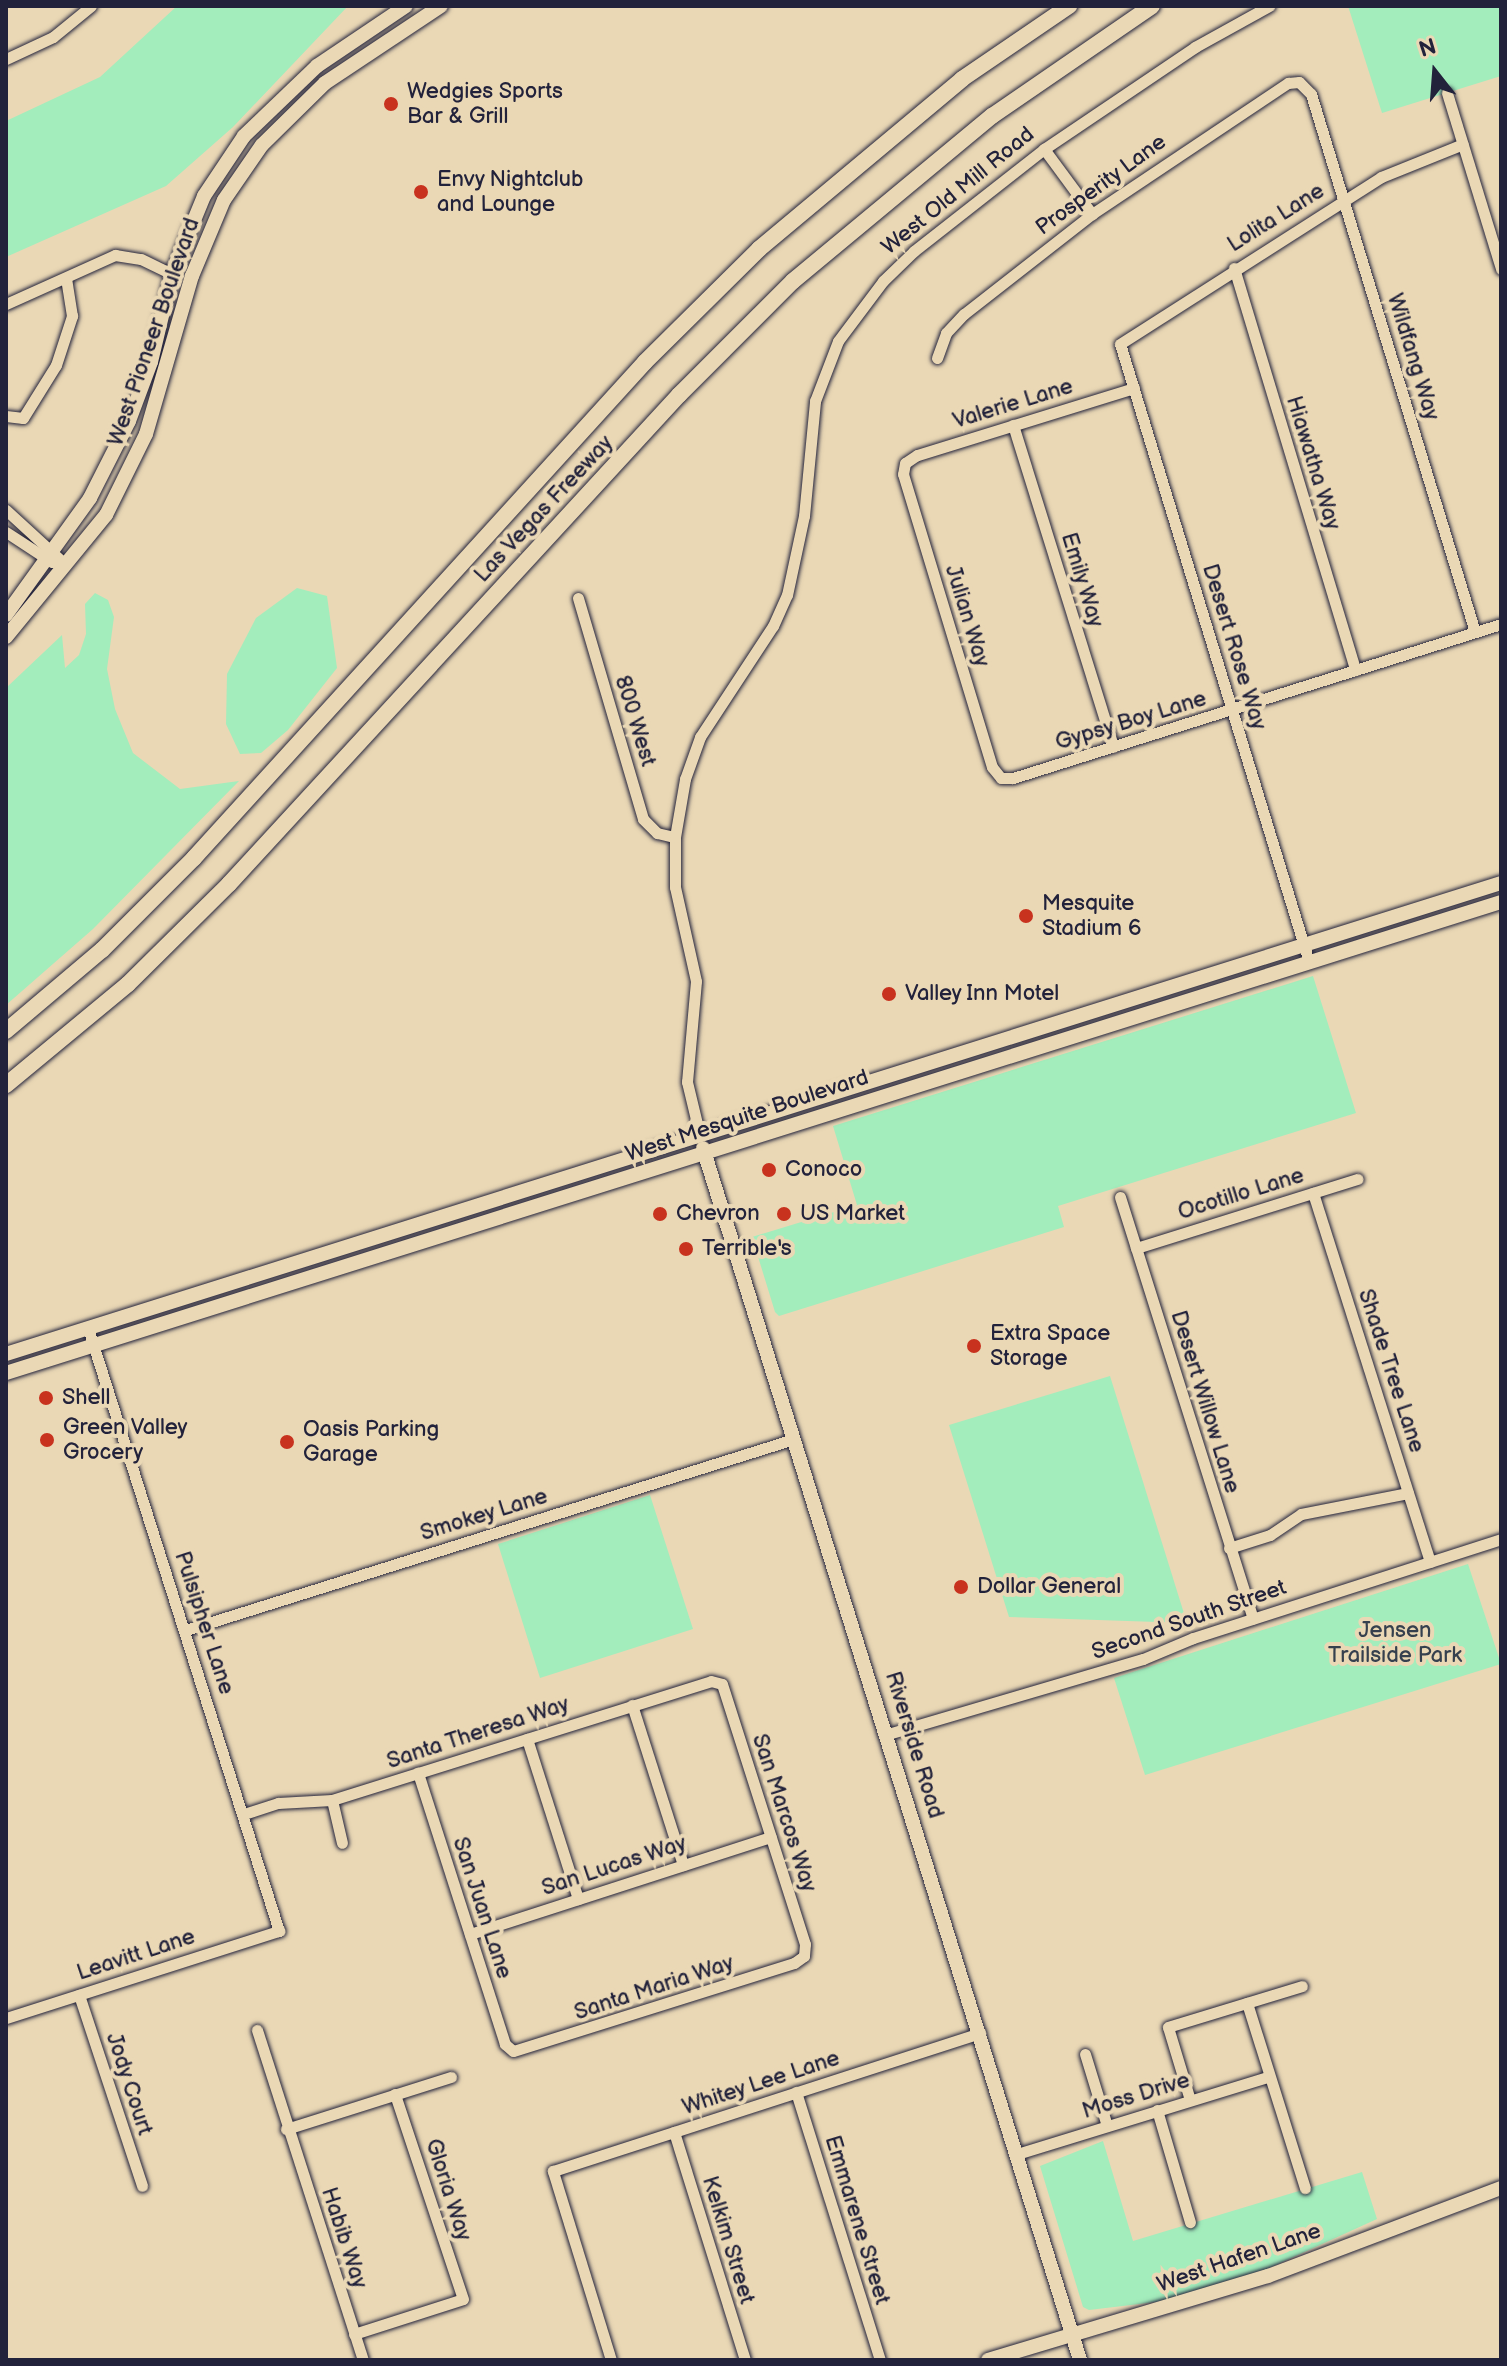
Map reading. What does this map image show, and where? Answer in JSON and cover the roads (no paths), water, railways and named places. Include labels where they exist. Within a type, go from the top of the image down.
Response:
[{"type":"highway","name":"Las Vegas Freeway","points":[[6,1031],[102,950],[194,858],[645,362],[759,249],[962,79],[1069,6]]},
{"type":"highway","name":"Las Vegas Freeway","points":[[6,1085],[128,984],[229,884],[679,395],[793,281],[992,116],[1152,6]]},
{"type":"main road","name":"West Pioneer Boulevard","points":[[6,615],[90,498],[129,421],[151,362],[172,274],[204,196],[244,136],[317,66],[406,6]]},
{"type":"main road","name":"West Pioneer Boulevard","points":[[6,637],[106,515],[146,434],[192,276],[224,200],[262,145],[325,83],[441,6]]},
{"type":"main road","name":"West Mesquite Boulevard","points":[[6,1373],[1304,945],[1501,883]]},
{"type":"main road","name":"West Mesquite Boulevard","points":[[6,1354],[1501,902]]},
{"type":"main road","name":"Riverside Road","points":[[702,1144],[888,1734],[1080,2360]]},
{"type":"main road","name":"West Hafen Lane","points":[[988,2360],[1268,2276],[1501,2188]]},
{"type":"street","points":[[6,59],[53,37],[91,6]]},
{"type":"street","name":"West Old Mill Road","points":[[702,1144],[687,1082],[696,981],[675,887],[675,837],[685,779],[700,737],[773,626],[787,595],[802,531],[815,401],[838,341],[883,281],[914,251],[1044,149],[1195,47],[1269,6]]},
{"type":"street","name":"Prosperity Lane","points":[[937,358],[946,333],[964,314],[1092,214],[1288,83],[1299,82],[1311,94]]},
{"type":"street","points":[[1447,93],[1501,269]]},
{"type":"street","name":"Wildfang Way","points":[[1311,94],[1475,632]]},
{"type":"street","name":"Lolita Lane","points":[[1120,344],[1234,268],[1381,177],[1463,144]]},
{"type":"street","points":[[1044,149],[1092,214]]},
{"type":"street","points":[[6,304],[115,255],[141,259],[172,274]]},
{"type":"street","name":"Hiawatha Way","points":[[1234,268],[1355,670]]},
{"type":"street","points":[[6,416],[23,418],[56,365],[72,316],[66,278]]},
{"type":"street","name":"Desert Rose Way","points":[[1120,344],[1309,962]]},
{"type":"street","name":"Valerie Lane","points":[[905,463],[1013,425],[1134,388]]},
{"type":"street","name":"Emily Way","points":[[1013,425],[1113,747]]},
{"type":"street","name":"Julian Way","points":[[905,463],[907,488],[992,767],[1001,778]]},
{"type":"street","points":[[6,510],[50,556]]},
{"type":"street","points":[[6,532],[66,565]]},
{"type":"street","name":"800 West","points":[[578,598],[643,819],[657,833],[675,837]]},
{"type":"street","name":"Gypsy Boy Lane","points":[[1001,778],[1113,747],[1501,624]]},
{"type":"street","name":"Ocotillo Lane","points":[[1136,1248],[1358,1179]]},
{"type":"street","name":"Shade Tree Lane","points":[[1313,1193],[1430,1562]]},
{"type":"street","name":"Desert Willow Lane","points":[[1120,1197],[1253,1618]]},
{"type":"street","name":"Pulsipher Lane","points":[[88,1328],[279,1931]]},
{"type":"street","name":"Smokey Lane","points":[[186,1630],[794,1439]]},
{"type":"street","points":[[1229,1548],[1270,1535],[1301,1514],[1408,1493]]},
{"type":"street","name":"Second South Street","points":[[888,1734],[1143,1659],[1253,1618],[1501,1539]]},
{"type":"street","name":"Santa Theresa Way","points":[[244,1814],[278,1803],[332,1800],[711,1681],[722,1684]]},
{"type":"street","name":"San Marcos Way","points":[[722,1684],[805,1944],[804,1956]]},
{"type":"street","points":[[632,1705],[683,1865]]},
{"type":"street","points":[[527,1739],[578,1899]]},
{"type":"street","name":"San Juan Lane","points":[[418,1773],[505,2044],[513,2051]]},
{"type":"street","points":[[332,1800],[342,1843]]},
{"type":"street","name":"San Lucas Way","points":[[470,1934],[771,1837]]},
{"type":"street","name":"Leavitt Lane","points":[[6,2018],[279,1931]]},
{"type":"street","name":"Santa Maria Way","points":[[513,2051],[780,1968],[804,1956]]},
{"type":"street","points":[[1190,2100],[1168,2027],[1302,1986]]},
{"type":"street","name":"Jody Court","points":[[79,1995],[142,2186]]},
{"type":"street","points":[[1247,2003],[1267,2077],[1305,2188]]},
{"type":"street","name":"Habib Way","points":[[257,2030],[286,2129],[363,2360]]},
{"type":"street","name":"Whitey Lee Lane","points":[[611,2360],[553,2171],[980,2033]]},
{"type":"street","points":[[1085,2054],[1107,2126]]},
{"type":"street","points":[[286,2129],[451,2077]]},
{"type":"street","name":"Moss Drive","points":[[1017,2154],[1267,2077]]},
{"type":"street","name":"Emmarene Street","points":[[796,2092],[880,2360]]},
{"type":"street","name":"Gloria Way","points":[[354,2334],[463,2299],[395,2094]]},
{"type":"street","points":[[1157,2110],[1190,2222]]},
{"type":"street","name":"Kelkim Street","points":[[674,2132],[745,2360]]},
{"type":"place","name":"Wedgies Sports Bar & Grill","points":[[391,104]]},
{"type":"place","name":"Envy Nightclub and Lounge","points":[[421,192]]},
{"type":"place","name":"Mesquite Stadium 6","points":[[1026,916]]},
{"type":"place","name":"Valley Inn Motel","points":[[889,994]]},
{"type":"place","name":"Conoco","points":[[769,1170]]},
{"type":"place","name":"Chevron","points":[[660,1214]]},
{"type":"place","name":"US Market","points":[[784,1214]]},
{"type":"place","name":"Terrible's","points":[[686,1249]]},
{"type":"place","name":"Extra Space Storage","points":[[974,1346]]},
{"type":"place","name":"Shell","points":[[46,1398]]},
{"type":"place","name":"Green Valley Grocery","points":[[47,1440]]},
{"type":"place","name":"Oasis Parking Garage","points":[[287,1442]]},
{"type":"place","name":"Dollar General","points":[[961,1587]]},
{"type":"park label","name":"Jensen Trailside Park","points":[[1395,1642]]}]
